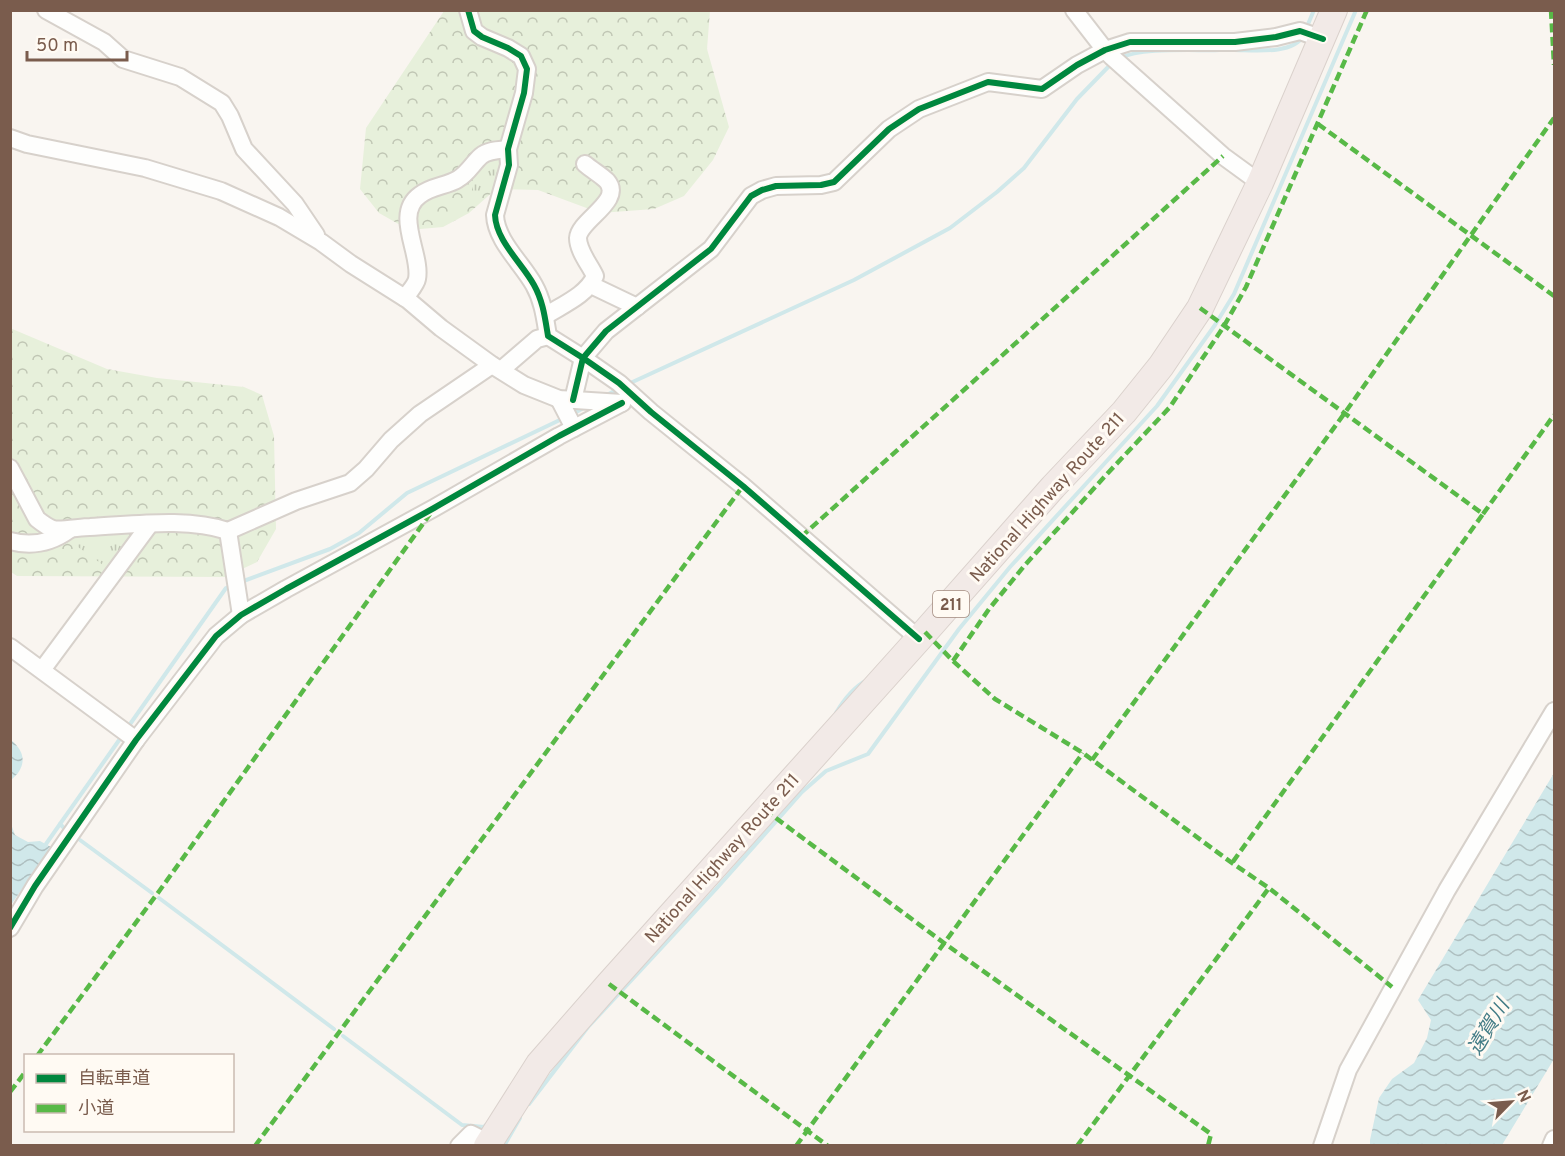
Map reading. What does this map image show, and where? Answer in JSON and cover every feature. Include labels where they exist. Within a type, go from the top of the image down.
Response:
[{"type":"highway","name":"National Highway Route 211","points":[[488,1144],[539,1064],[1053,487],[1124,412],[1161,366],[1200,308],[1260,183],[1311,35],[1334,10]]},
{"type":"street","points":[[45,10],[104,42],[123,59],[180,77],[222,103],[244,149],[295,204],[321,242]]},
{"type":"street","points":[[468,10],[474,31],[521,56],[527,69],[524,93],[508,149],[509,165],[495,215],[495,223],[534,285],[545,316],[548,336],[583,357],[619,395],[651,412],[743,486],[919,639]]},
{"type":"street","points":[[1074,10],[1113,57],[1223,156],[1260,183]]},
{"type":"street","points":[[571,410],[583,357],[606,331],[711,249],[751,196],[776,186],[834,182],[889,129],[919,109],[987,82],[1042,89],[1077,65],[1113,57],[1130,42],[1235,42],[1311,35]]},
{"type":"street","points":[[10,138],[27,144],[145,168],[221,191],[279,217],[321,242],[405,298],[441,328],[497,368],[571,410],[619,395]]},
{"type":"street","points":[[405,298],[417,280],[417,265],[408,218],[412,204],[419,195],[456,181],[482,155],[508,149]]},
{"type":"street","points":[[545,316],[591,285],[595,276],[582,253],[578,239],[581,227],[608,200],[610,189],[609,183],[585,164]]},
{"type":"street","points":[[591,285],[637,307]]},
{"type":"street","points":[[10,468],[37,519],[55,530],[72,527],[150,524],[213,526],[228,531],[296,501],[350,483],[366,469],[391,440],[420,414],[460,388],[497,368],[537,339],[548,336]]},
{"type":"street","points":[[10,928],[128,733],[216,636],[241,615],[434,508],[571,410],[619,395]]},
{"type":"street","points":[[42,670],[150,524]]},
{"type":"street","points":[[10,541],[22,544],[41,543],[59,537],[72,527]]},
{"type":"street","points":[[228,531],[241,615]]},
{"type":"street","points":[[10,647],[128,733]]},
{"type":"street","points":[[1322,1146],[1347,1070],[1447,890],[1554,711]]},
{"type":"street","points":[[459,1146],[471,1134],[488,1144]]},
{"type":"street","points":[[1551,1146],[1554,1139]]},
{"type":"green space","points":[[444,11],[710,11],[707,49],[729,127],[713,160],[684,196],[654,209],[600,213],[538,190],[496,189],[469,213],[443,227],[409,230],[379,213],[360,189],[366,128]]},
{"type":"green space","points":[[499,156],[502,159],[496,193],[472,191],[473,176],[484,158]]},
{"type":"green space","points":[[10,328],[107,369],[157,378],[244,387],[262,395],[274,436],[276,529],[257,562],[225,577],[17,576],[11,572]]},
{"type":"green space","points":[[141,529],[110,570],[71,542],[79,532]]},
{"type":"water","points":[[11,740],[20,749],[23,760],[20,770],[11,780]]},
{"type":"water","name":"遠賀川","points":[[1554,773],[1554,1059],[1502,1145],[1370,1145],[1379,1098],[1392,1079],[1414,1063],[1427,1038],[1431,1020],[1418,1000]]},
{"type":"water","points":[[11,824],[15,835],[28,842],[40,841],[51,847],[11,905]]},
{"type":"waterway","points":[[1306,29],[1314,10]]},
{"type":"waterway","points":[[529,1104],[588,1027],[802,792],[826,771],[868,754],[959,629],[1010,567],[1157,406],[1215,325],[1234,294],[1356,10]]},
{"type":"waterway","points":[[1234,50],[1282,49],[1298,42],[1303,36]]},
{"type":"waterway","points":[[1121,58],[1141,52],[1220,50]]},
{"type":"waterway","points":[[626,385],[854,280],[950,228],[1024,168],[1077,99],[1112,63]]},
{"type":"waterway","points":[[605,396],[620,388]]},
{"type":"waterway","points":[[571,415],[585,407]]},
{"type":"waterway","points":[[241,582],[330,549],[359,533],[407,493],[564,418]]},
{"type":"waterway","points":[[128,727],[226,588],[231,586]]},
{"type":"waterway","points":[[836,713],[849,695],[867,680]]},
{"type":"waterway","points":[[60,824],[122,736]]},
{"type":"waterway","points":[[46,844],[60,824],[63,827]]},
{"type":"waterway","points":[[80,840],[152,893]]},
{"type":"waterway","points":[[159,898],[334,1029]]},
{"type":"waterway","points":[[343,1036],[462,1125],[484,1127],[486,1125]]},
{"type":"waterway","points":[[504,1146],[520,1118]]},
{"type":"marked path","points":[[953,661],[989,609],[1025,565],[1170,407],[1224,326],[1246,287],[1367,10]]},
{"type":"marked path","points":[[1551,10],[1554,65]]},
{"type":"marked path","points":[[1092,760],[1344,414],[1554,118]]},
{"type":"marked path","points":[[1318,124],[1554,296]]},
{"type":"marked path","points":[[801,537],[1223,156]]},
{"type":"marked path","points":[[1200,308],[1483,514],[1232,863]]},
{"type":"marked path","points":[[1483,514],[1554,415]]},
{"type":"marked path","points":[[255,1146],[743,486]]},
{"type":"marked path","points":[[38,1054],[160,890],[430,514]]},
{"type":"marked path","points":[[925,632],[995,699],[1083,753],[1269,888],[1392,987]]},
{"type":"marked path","points":[[796,1146],[1083,753]]},
{"type":"marked path","points":[[765,810],[944,943],[1211,1134],[1208,1146]]},
{"type":"marked path","points":[[1077,1146],[1269,888]]},
{"type":"marked path","points":[[609,984],[828,1146]]},
{"type":"marked path","points":[[10,1092],[24,1074]]},
{"type":"cycle path","points":[[468,10],[474,31],[521,56],[527,69],[524,93],[508,149],[509,165],[495,215],[500,234],[537,291],[548,336],[619,383],[651,412],[743,486],[919,639]]},
{"type":"cycle path","points":[[573,400],[583,358],[606,331],[711,249],[751,196],[776,186],[821,185],[834,182],[889,129],[919,109],[988,82],[1042,89],[1077,65],[1105,50],[1130,42],[1235,42],[1276,37],[1300,31],[1323,39]]},
{"type":"cycle path","points":[[10,928],[35,886],[136,740],[216,636],[241,615],[286,589],[622,403]]}]
